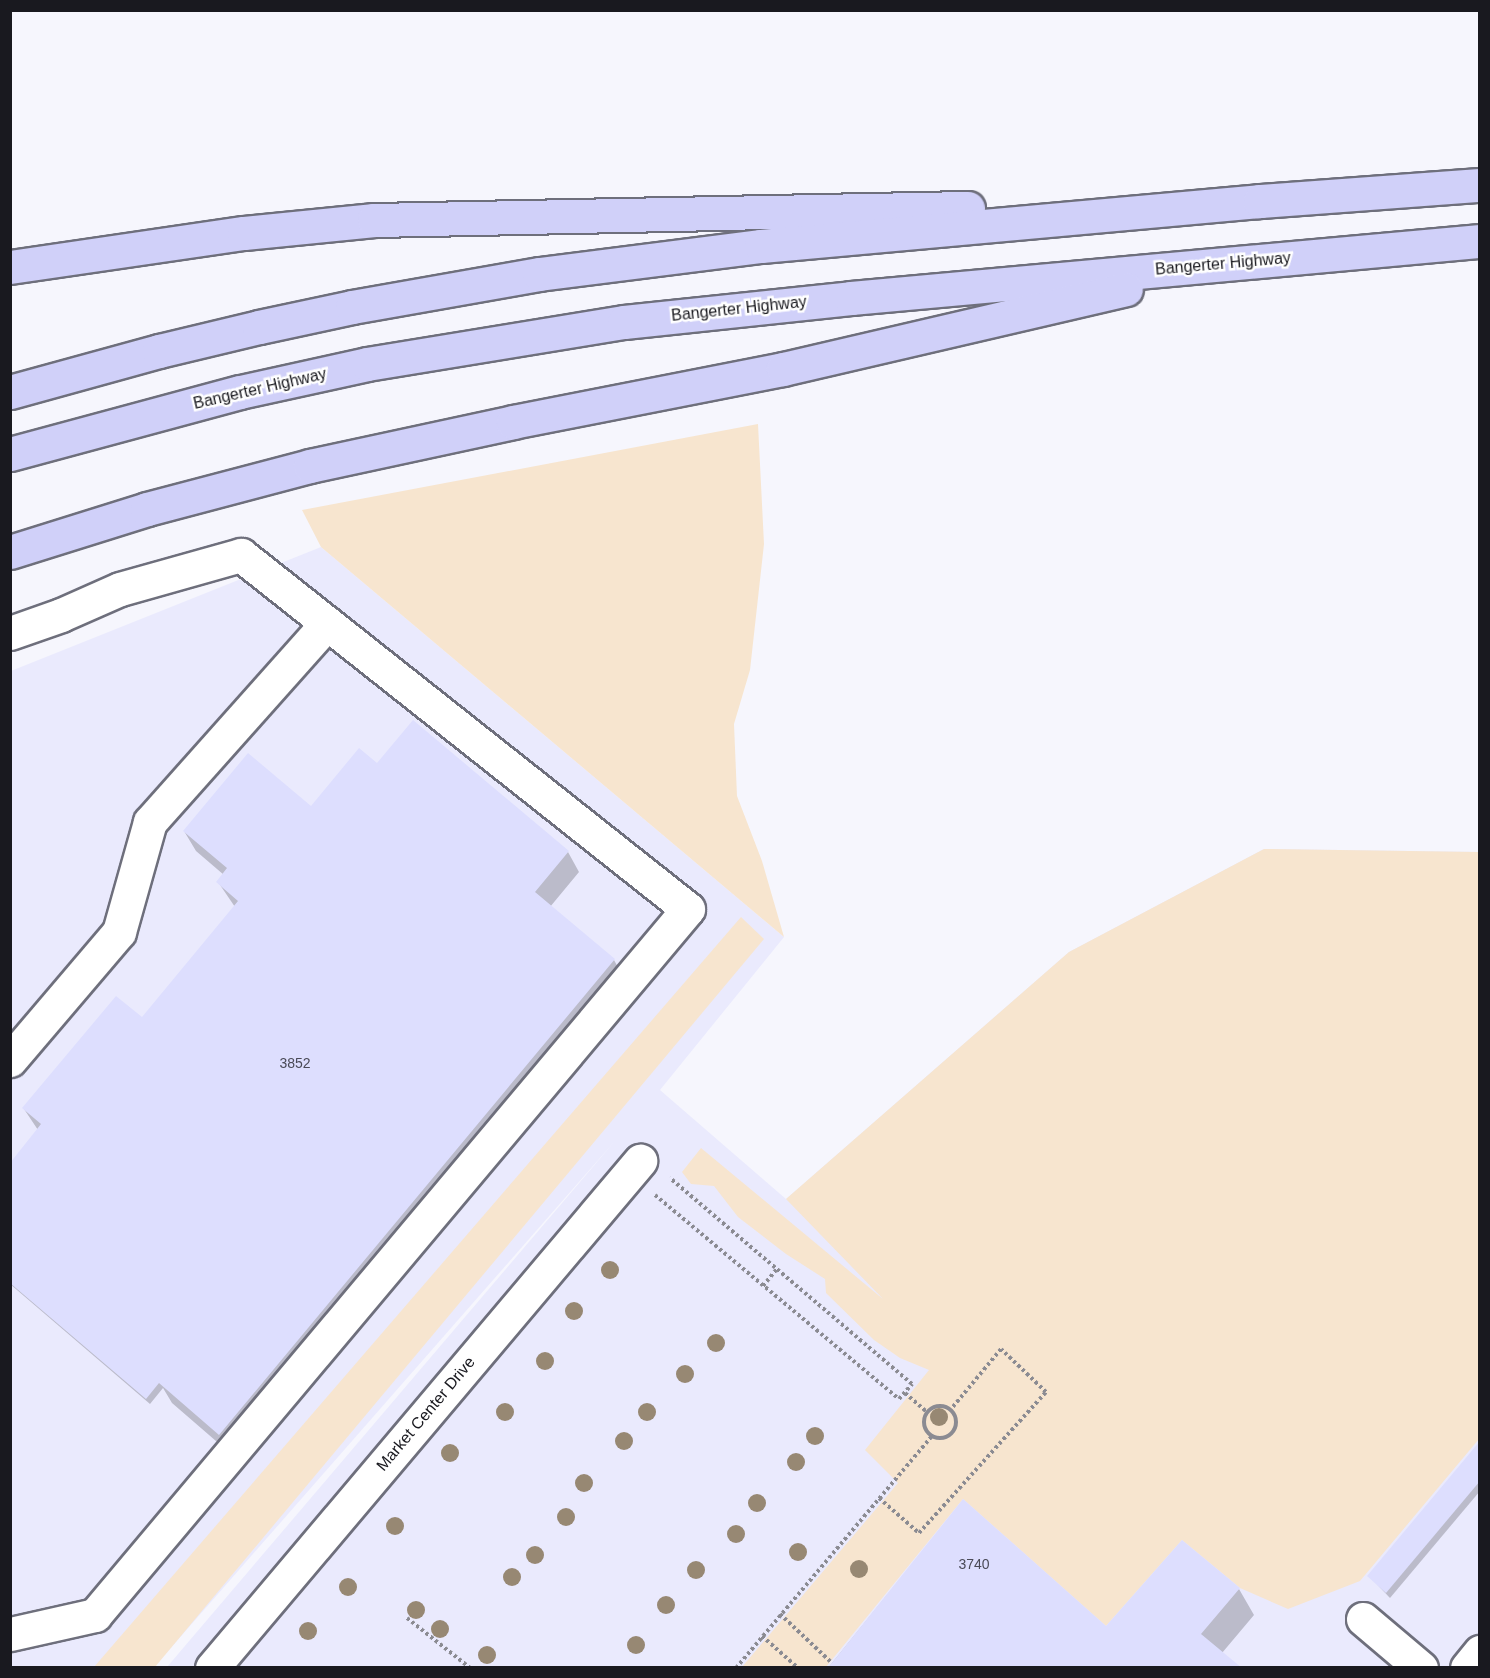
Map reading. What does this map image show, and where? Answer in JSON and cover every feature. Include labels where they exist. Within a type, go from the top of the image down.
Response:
[{"type":"highway","points":[[10,392],[259,327],[352,307],[539,274],[761,246],[1260,201],[1479,185]]},
{"type":"highway","points":[[10,267],[234,234],[374,220],[1260,201]]},
{"type":"highway","name":"Bangerter Highway","points":[[10,454],[240,392],[367,364],[495,342],[738,309],[1479,241]]},
{"type":"highway","points":[[10,552],[147,509],[310,466],[513,422],[783,369],[1246,262]]},
{"type":"street","points":[[10,633],[61,615],[120,589],[241,555],[688,909],[95,1615],[10,1634]]},
{"type":"street","points":[[10,1060],[119,932],[150,822],[327,623]]},
{"type":"street","name":"Market Center Drive","points":[[212,1668],[640,1161]]},
{"type":"street","points":[[1363,1619],[1421,1668]]},
{"type":"street","points":[[1467,1668],[1479,1652]]},
{"type":"path","points":[[655,1195],[898,1400],[905,1393],[912,1384],[670,1178]]},
{"type":"path","points":[[762,1286],[777,1269]]},
{"type":"path","points":[[879,1498],[919,1533],[1046,1392],[1001,1350],[951,1409]]},
{"type":"path","points":[[905,1393],[927,1412]]},
{"type":"path","points":[[935,1406],[951,1409],[957,1424],[952,1434],[942,1438],[932,1436],[925,1428],[927,1412],[935,1406]]},
{"type":"path","points":[[736,1668],[932,1436]]},
{"type":"path","points":[[780,1614],[832,1663]]},
{"type":"path","points":[[408,1618],[470,1668]]},
{"type":"path","points":[[762,1636],[798,1668]]},
{"type":"shaded area","points":[[758,424],[764,544],[750,670],[734,724],[737,796],[762,861],[784,937],[321,547],[302,510]]},
{"type":"shaded area","points":[[321,547],[784,937],[660,1090],[786,1199],[1069,952],[1264,849],[1479,852],[1479,1667],[167,1667],[614,1142],[154,1667],[11,1668],[11,671]]},
{"type":"shaded area","points":[[1264,849],[1479,852],[1479,1439],[1360,1581],[1288,1609],[1240,1588],[1182,1540],[1106,1626],[963,1499],[826,1667],[742,1667],[898,1483],[865,1450],[929,1370],[900,1358],[874,1340],[826,1293],[825,1279],[786,1254],[738,1217],[714,1186],[691,1184],[682,1172],[701,1148],[883,1299],[786,1199],[1069,952]]},
{"type":"shaded area","points":[[741,917],[764,939],[155,1667],[94,1667]]},
{"type":"building","points":[[413,720],[569,851],[535,892],[615,959],[219,1435],[159,1383],[146,1399],[10,1283],[10,1163],[41,1124],[22,1108],[116,996],[142,1017],[238,901],[216,882],[227,868],[183,831],[248,753],[311,806],[359,748],[377,763]]},
{"type":"building","points":[[1480,1441],[1480,1481],[1386,1593],[1367,1576]]},
{"type":"building","points":[[963,1499],[1106,1626],[1182,1540],[1240,1588],[1201,1634],[1242,1668],[828,1668]]}]
